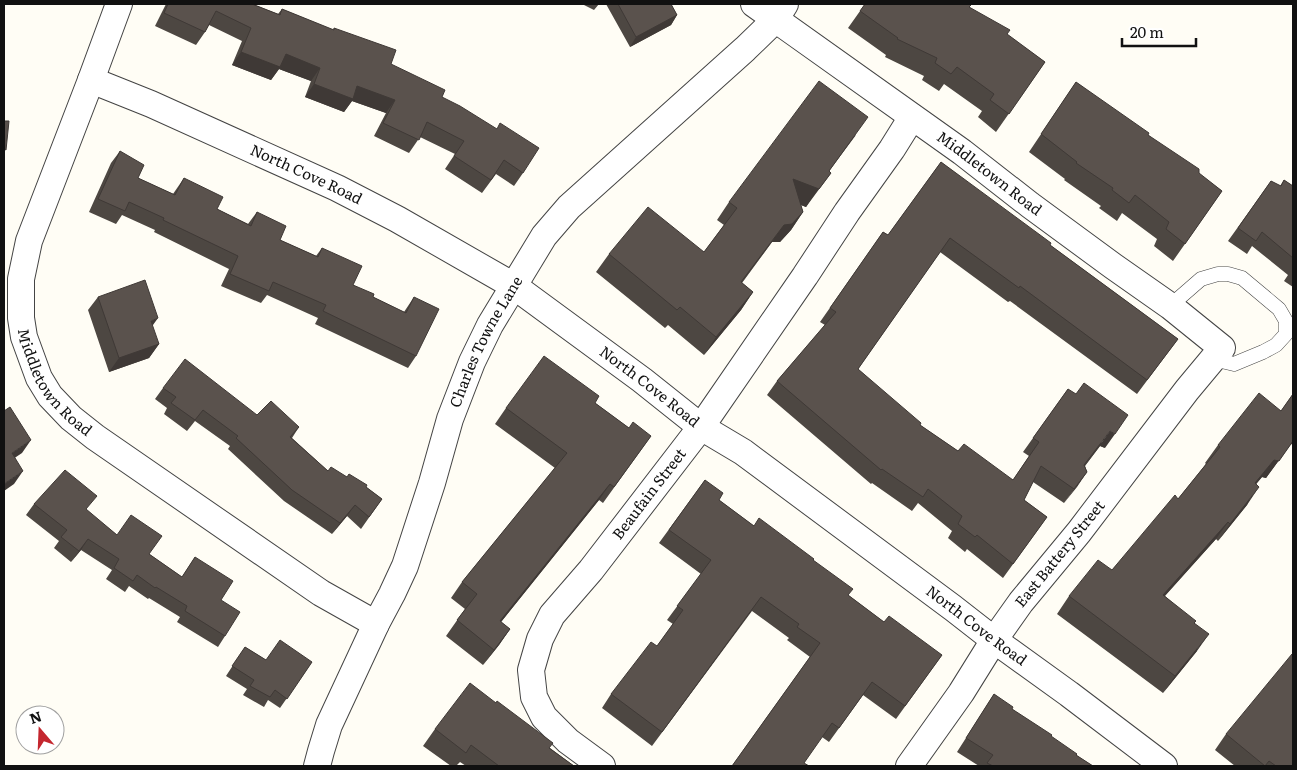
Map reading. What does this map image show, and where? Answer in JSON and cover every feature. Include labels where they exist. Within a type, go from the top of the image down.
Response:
[{"type":"street","name":"Middletown Road","points":[[119,4],[29,241],[21,279],[21,318],[24,337],[39,378],[50,396],[71,418],[96,437],[320,593],[376,624]]},
{"type":"street","name":"Middletown Road","points":[[754,4],[780,12],[912,117],[1170,306],[1217,354]]},
{"type":"street","name":"Charles Towne Lane","points":[[317,766],[329,725],[405,566],[432,483],[450,419],[472,362],[490,325],[544,236],[569,208],[745,49],[780,12]]},
{"type":"street","name":"North Cove Road","points":[[91,80],[151,104],[337,188],[397,219],[514,286],[642,380],[701,427],[743,452],[1164,766]]},
{"type":"street","name":"Beaufain Street","points":[[602,766],[568,741],[544,717],[534,697],[531,670],[540,639],[552,615],[591,570],[701,427],[912,117]]},
{"type":"street","name":"East Battery Street","points":[[909,766],[961,693],[994,640],[1021,602],[1079,532],[1217,354]]},
{"type":"lane","points":[[1170,306],[1201,279],[1218,274],[1228,274],[1242,278],[1279,309],[1286,321],[1286,334],[1276,344],[1263,352],[1234,364],[1217,354]]},
{"type":"building","points":[[168,4],[252,4],[280,15],[282,9],[334,30],[334,28],[396,50],[391,64],[445,90],[442,97],[497,129],[500,123],[539,148],[523,173],[504,160],[491,180],[454,156],[464,141],[427,122],[419,140],[383,123],[395,100],[357,86],[353,99],[314,84],[320,68],[286,54],[280,67],[241,52],[251,28],[216,11],[205,32],[164,13]]},
{"type":"building","points":[[618,4],[671,4],[677,15],[636,37]]},
{"type":"building","points":[[865,4],[972,4],[969,7],[1010,30],[1007,34],[1045,62],[1009,114],[990,100],[994,94],[957,67],[951,74],[935,63],[937,58],[897,39],[860,11]]},
{"type":"building","points":[[819,81],[868,117],[829,171],[831,173],[819,189],[793,179],[803,212],[792,224],[784,225],[741,282],[753,292],[716,337],[680,307],[677,310],[609,254],[648,207],[704,252],[737,208],[729,202]]},
{"type":"building","points":[[1076,82],[1149,133],[1148,135],[1199,169],[1199,173],[1222,191],[1185,244],[1166,229],[1169,222],[1135,195],[1129,203],[1112,190],[1113,188],[1076,163],[1041,134]]},
{"type":"building","points":[[4,121],[9,121],[6,150],[4,149]]},
{"type":"building","points":[[120,151],[144,165],[138,178],[175,195],[184,178],[223,197],[217,209],[251,226],[257,212],[286,226],[280,240],[318,257],[322,248],[362,266],[353,285],[374,294],[373,297],[406,313],[414,297],[439,309],[416,356],[323,311],[326,305],[273,282],[269,291],[230,274],[238,256],[163,220],[164,218],[129,202],[125,211],[98,199]]},
{"type":"building","points":[[941,162],[1178,339],[1147,380],[1020,286],[1019,288],[950,238],[858,369],[921,423],[920,425],[958,451],[964,444],[1013,480],[1039,442],[1033,438],[1068,389],[1076,394],[1084,383],[1128,415],[1115,434],[1110,431],[1084,465],[1087,472],[1074,489],[1041,466],[1024,500],[1047,517],[1013,564],[977,535],[975,537],[958,524],[962,516],[928,489],[923,497],[881,470],[777,381],[836,312],[830,308],[883,232],[888,235]]},
{"type":"building","points":[[1284,180],[1293,186],[1293,258],[1262,232],[1256,241],[1238,228],[1271,181],[1281,186]]},
{"type":"building","points":[[145,280],[158,318],[151,321],[159,344],[119,358],[98,297]]},
{"type":"building","points":[[544,356],[599,396],[595,403],[629,428],[633,422],[651,436],[614,487],[610,484],[500,621],[510,629],[494,650],[457,620],[477,594],[462,582],[567,453],[506,408]]},
{"type":"building","points":[[185,359],[257,415],[271,401],[299,427],[290,437],[328,471],[331,467],[347,477],[349,474],[367,485],[366,487],[382,499],[369,517],[355,505],[340,523],[292,490],[236,438],[238,436],[203,410],[195,420],[171,403],[176,397],[163,388]]},
{"type":"building","points":[[1259,393],[1281,411],[1293,394],[1293,441],[1279,461],[1274,460],[1255,483],[1259,487],[1230,524],[1228,522],[1163,595],[1196,621],[1194,623],[1209,634],[1175,676],[1069,596],[1098,560],[1112,570],[1175,495],[1178,499],[1220,447],[1218,445]]},
{"type":"building","points":[[10,407],[31,440],[12,453],[23,471],[4,484],[4,411]]},
{"type":"building","points":[[65,470],[97,496],[86,509],[117,535],[131,515],[162,536],[149,554],[182,577],[195,557],[233,581],[221,600],[240,612],[225,636],[185,611],[187,606],[155,588],[137,575],[133,581],[114,568],[119,559],[88,539],[79,551],[61,537],[67,530],[34,504]]},
{"type":"building","points":[[705,480],[723,493],[719,500],[754,526],[759,518],[853,589],[848,595],[884,622],[889,616],[942,655],[905,706],[872,682],[839,728],[832,723],[804,763],[809,766],[732,766],[820,643],[797,627],[799,624],[761,597],[662,732],[611,694],[651,642],[657,646],[683,610],[677,606],[711,560],[669,530]]},
{"type":"building","points":[[280,640],[312,662],[287,699],[275,690],[270,697],[250,686],[254,680],[232,666],[245,647],[266,660]]},
{"type":"building","points":[[1292,654],[1293,766],[1276,766],[1269,761],[1265,766],[1226,734]]},
{"type":"building","points":[[470,683],[553,743],[549,748],[574,766],[499,766],[471,745],[466,753],[435,729]]},
{"type":"building","points":[[994,694],[1013,707],[1012,709],[1052,735],[1093,766],[993,766],[987,763],[993,755],[966,738]]}]
